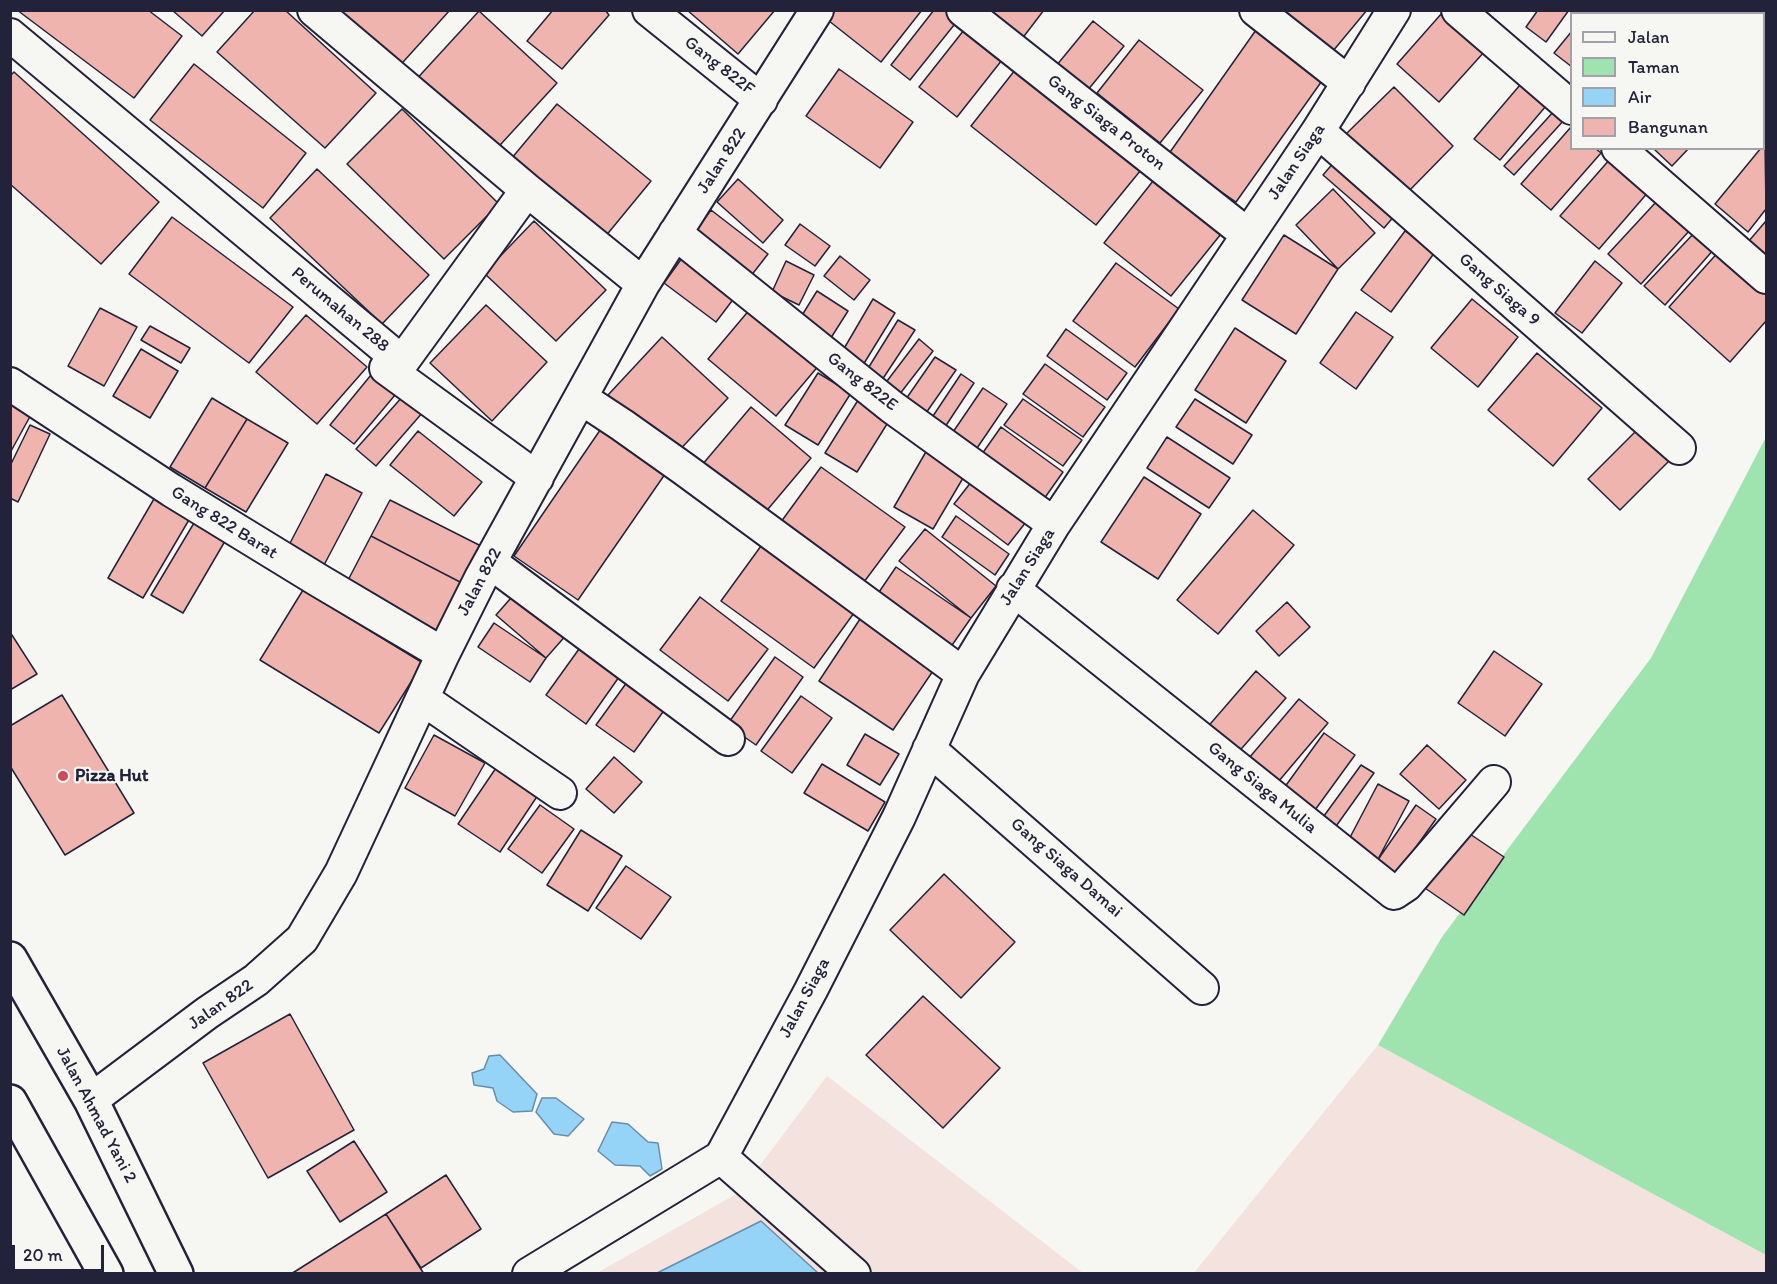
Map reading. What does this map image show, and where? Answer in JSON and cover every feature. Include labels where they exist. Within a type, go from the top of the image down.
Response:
[{"type":"highway","name":"Jalan Ahmad Yani 2","points":[[10,959],[91,1100],[176,1274]]},
{"type":"highway","points":[[13,1110],[106,1274]]},
{"type":"street","points":[[314,10],[527,190],[643,284]]},
{"type":"street","name":"Gang 822F","points":[[649,10],[762,100]]},
{"type":"street","name":"Jalan 822","points":[[91,1100],[207,1013],[256,980],[302,939],[341,873],[443,654],[490,562],[643,284],[762,100],[817,10]]},
{"type":"street","name":"Gang Siaga Proton","points":[[963,10],[1248,235]]},
{"type":"street","points":[[1256,10],[1349,82]]},
{"type":"street","name":"Jalan Siaga","points":[[721,1157],[811,990],[899,817],[963,674],[1054,524],[1318,131],[1394,10]]},
{"type":"street","points":[[1458,10],[1570,106]]},
{"type":"street","name":"Perumahan 288","points":[[10,35],[402,362],[527,190]]},
{"type":"street","name":"Gang Siaga 9","points":[[1318,131],[1679,448]]},
{"type":"street","points":[[1620,150],[1767,277]]},
{"type":"street","name":"Gang 822E","points":[[675,232],[892,407],[1054,524]]},
{"type":"street","points":[[386,368],[537,478]]},
{"type":"street","name":"Gang 822 Barat","points":[[10,384],[190,502],[443,654]]},
{"type":"street","points":[[581,398],[684,469],[963,674]]},
{"type":"street","points":[[490,562],[728,739]]},
{"type":"street","name":"Gang Siaga Mulia","points":[[1014,589],[1394,893],[1406,885],[1494,782]]},
{"type":"street","points":[[423,699],[560,794]]},
{"type":"street","name":"Gang Siaga Damai","points":[[929,749],[1202,987]]},
{"type":"street","points":[[530,1274],[721,1157],[854,1274]]},
{"type":"shaded area","points":[[1378,1045],[1766,1255],[1766,1274],[1193,1274]]},
{"type":"shaded area","points":[[827,1076],[1083,1273],[595,1274],[740,1192]]},
{"type":"green space","points":[[1766,437],[1766,1255],[1378,1045],[1442,937],[1651,658]]},
{"type":"water","points":[[500,1055],[537,1094],[532,1111],[513,1112],[497,1101],[493,1088],[474,1085],[472,1073],[484,1069],[489,1056]]},
{"type":"water","points":[[542,1098],[556,1098],[584,1119],[568,1136],[554,1134],[536,1112]]},
{"type":"water","points":[[612,1122],[628,1124],[648,1142],[658,1143],[662,1169],[650,1176],[640,1166],[615,1165],[598,1151]]},
{"type":"water","points":[[761,1221],[818,1273],[657,1273]]},
{"type":"building","points":[[17,10],[148,10],[182,36],[134,98]]},
{"type":"building","points":[[172,10],[225,10],[202,36]]},
{"type":"building","points":[[255,10],[285,10],[376,93],[325,148],[217,52]]},
{"type":"building","points":[[327,10],[450,10],[395,71]]},
{"type":"building","points":[[553,10],[605,10],[609,15],[562,69],[527,41]]},
{"type":"building","points":[[687,10],[775,10],[738,54]]},
{"type":"building","points":[[829,10],[922,10],[881,62],[824,17]]},
{"type":"building","points":[[934,10],[947,10],[958,20],[910,80],[891,65]]},
{"type":"building","points":[[978,10],[1044,10],[1018,44]]},
{"type":"building","points":[[1284,10],[1367,10],[1333,51]]},
{"type":"building","points":[[1538,10],[1569,10],[1546,42],[1526,27]]},
{"type":"building","points":[[1614,10],[1656,10],[1654,12],[1616,12]]},
{"type":"building","points":[[1669,10],[1712,10],[1711,12],[1668,12]]},
{"type":"building","points":[[479,11],[557,83],[490,156],[412,84]]},
{"type":"building","points":[[1442,13],[1485,51],[1439,102],[1397,64]]},
{"type":"building","points":[[1093,21],[1124,46],[1087,91],[1056,66]]},
{"type":"building","points":[[964,30],[1002,60],[957,117],[919,87]]},
{"type":"building","points":[[1256,30],[1324,78],[1236,202],[1168,155]]},
{"type":"building","points":[[1570,33],[1570,65],[1554,53]]},
{"type":"building","points":[[1139,40],[1203,90],[1160,143],[1097,93]]},
{"type":"building","points":[[194,64],[306,153],[263,208],[150,120]]},
{"type":"building","points":[[1019,65],[1145,165],[1096,225],[971,126]]},
{"type":"building","points":[[839,69],[913,122],[880,168],[806,116]]},
{"type":"building","points":[[14,72],[159,202],[101,264],[10,184],[10,76]]},
{"type":"building","points":[[1520,85],[1546,106],[1500,160],[1474,139]]},
{"type":"building","points":[[1394,87],[1453,146],[1406,194],[1346,134]]},
{"type":"building","points":[[1766,98],[1766,143],[1765,142]]},
{"type":"building","points":[[557,104],[651,181],[600,243],[506,165]]},
{"type":"building","points":[[402,109],[499,204],[444,259],[347,164]]},
{"type":"building","points":[[1555,110],[1565,119],[1514,175],[1504,166]]},
{"type":"building","points":[[1570,128],[1570,150],[1597,150],[1601,153],[1551,210],[1521,184]]},
{"type":"building","points":[[1765,143],[1766,209],[1748,232],[1715,204],[1759,150],[1765,150]]},
{"type":"building","points":[[1655,150],[1687,150],[1672,166]]},
{"type":"building","points":[[1611,158],[1650,190],[1599,249],[1560,216]]},
{"type":"building","points":[[1335,161],[1396,214],[1384,228],[1323,175]]},
{"type":"building","points":[[317,169],[429,275],[382,324],[270,218]]},
{"type":"building","points":[[1157,176],[1225,229],[1171,296],[1104,243]]},
{"type":"building","points":[[738,179],[783,220],[763,243],[717,202]]},
{"type":"building","points":[[1333,189],[1375,233],[1338,269],[1296,225]]},
{"type":"building","points":[[1657,201],[1690,230],[1641,284],[1608,254]]},
{"type":"building","points":[[711,210],[768,254],[747,281],[690,238]]},
{"type":"building","points":[[172,217],[293,307],[249,363],[129,274]]},
{"type":"building","points":[[534,221],[606,290],[556,341],[484,273]]},
{"type":"building","points":[[1766,221],[1766,258],[1748,242]]},
{"type":"building","points":[[800,224],[830,246],[815,266],[785,245]]},
{"type":"building","points":[[1697,230],[1715,248],[1665,305],[1644,286]]},
{"type":"building","points":[[1405,231],[1435,252],[1391,312],[1361,290]]},
{"type":"building","points":[[1284,235],[1338,269],[1296,334],[1242,300]]},
{"type":"building","points":[[1721,249],[1766,290],[1766,321],[1730,362],[1669,307]]},
{"type":"building","points":[[685,254],[738,293],[716,322],[664,283]]},
{"type":"building","points":[[840,256],[870,280],[854,300],[824,276]]},
{"type":"building","points":[[786,261],[814,275],[799,305],[772,292]]},
{"type":"building","points":[[1595,261],[1622,283],[1582,333],[1555,313]]},
{"type":"building","points":[[1116,263],[1179,309],[1135,367],[1073,321]]},
{"type":"building","points":[[817,291],[848,311],[827,344],[796,325]]},
{"type":"building","points":[[873,299],[895,313],[863,365],[842,352]]},
{"type":"building","points":[[1472,299],[1518,337],[1478,387],[1431,348]]},
{"type":"building","points":[[486,305],[547,362],[492,421],[430,363]]},
{"type":"building","points":[[100,308],[137,327],[104,386],[68,366]]},
{"type":"building","points":[[751,308],[820,364],[776,416],[708,359]]},
{"type":"building","points":[[1356,312],[1393,337],[1356,389],[1320,363]]},
{"type":"building","points":[[306,315],[367,367],[317,424],[256,372]]},
{"type":"building","points":[[898,320],[915,330],[882,380],[867,370]]},
{"type":"building","points":[[150,326],[190,348],[181,363],[141,340]]},
{"type":"building","points":[[1235,328],[1286,361],[1246,423],[1195,390]]},
{"type":"building","points":[[1066,329],[1127,373],[1107,400],[1047,356]]},
{"type":"building","points":[[662,337],[728,398],[675,455],[608,395]]},
{"type":"building","points":[[919,339],[933,351],[899,395],[884,385]]},
{"type":"building","points":[[141,349],[178,371],[150,418],[113,396]]},
{"type":"building","points":[[1537,353],[1602,408],[1553,466],[1488,410]]},
{"type":"building","points":[[935,357],[956,370],[926,413],[906,399]]},
{"type":"building","points":[[1045,364],[1105,407],[1083,437],[1023,394]]},
{"type":"building","points":[[818,373],[851,393],[818,445],[785,425]]},
{"type":"building","points":[[961,374],[974,383],[943,430],[929,422]]},
{"type":"building","points":[[371,375],[395,395],[354,444],[330,425]]},
{"type":"building","points":[[411,387],[430,404],[376,466],[356,449]]},
{"type":"building","points":[[983,388],[1007,404],[975,451],[951,435]]},
{"type":"building","points":[[860,397],[892,416],[857,472],[825,453]]},
{"type":"building","points":[[212,398],[247,419],[205,488],[170,467]]},
{"type":"building","points":[[1023,399],[1082,440],[1063,466],[1004,425]]},
{"type":"building","points":[[1195,399],[1252,435],[1233,464],[1176,427]]},
{"type":"building","points":[[10,400],[33,411],[10,453]]},
{"type":"building","points":[[751,407],[811,458],[763,515],[702,465]]},
{"type":"building","points":[[247,419],[288,443],[246,512],[205,488]]},
{"type":"building","points":[[607,420],[672,464],[578,600],[514,556]]},
{"type":"building","points":[[30,425],[50,434],[18,502],[10,498],[10,466]]},
{"type":"building","points":[[1641,426],[1673,457],[1620,510],[1588,479]]},
{"type":"building","points":[[1001,427],[1063,472],[1039,506],[977,461]]},
{"type":"building","points":[[418,431],[482,482],[454,516],[390,465]]},
{"type":"building","points":[[1167,437],[1230,478],[1209,508],[1147,468]]},
{"type":"building","points":[[927,450],[966,473],[933,529],[894,507]]},
{"type":"building","points":[[821,467],[905,527],[861,586],[778,526]]},
{"type":"building","points":[[979,472],[1033,513],[1008,545],[954,504]]},
{"type":"building","points":[[326,474],[362,493],[324,565],[288,547]]},
{"type":"building","points":[[1144,477],[1201,514],[1158,579],[1101,542]]},
{"type":"building","points":[[158,492],[193,513],[143,598],[108,578]]},
{"type":"building","points":[[390,500],[481,546],[462,583],[371,536]]},
{"type":"building","points":[[1253,510],[1294,545],[1218,634],[1177,600]]},
{"type":"building","points":[[956,516],[1009,554],[995,575],[942,537]]},
{"type":"building","points":[[197,518],[228,536],[183,613],[151,595]]},
{"type":"building","points":[[925,529],[996,586],[971,618],[899,561]]},
{"type":"building","points":[[371,536],[462,583],[436,633],[345,586]]},
{"type":"building","points":[[761,546],[854,613],[814,668],[721,601]]},
{"type":"building","points":[[896,567],[971,618],[950,648],[875,598]]},
{"type":"building","points":[[303,590],[423,663],[379,733],[260,660]]},
{"type":"building","points":[[518,590],[568,633],[546,658],[496,615]]},
{"type":"building","points":[[700,597],[768,649],[728,701],[660,650]]},
{"type":"building","points":[[1287,602],[1310,627],[1279,656],[1256,631]]},
{"type":"building","points":[[864,613],[939,662],[893,730],[819,681]]},
{"type":"building","points":[[494,623],[546,658],[530,682],[478,647]]},
{"type":"building","points":[[10,632],[37,674],[10,690]]},
{"type":"building","points":[[579,649],[619,677],[586,724],[546,695]]},
{"type":"building","points":[[1494,651],[1542,684],[1505,736],[1458,703]]},
{"type":"building","points":[[775,657],[803,677],[756,745],[727,725]]},
{"type":"building","points":[[1256,671],[1286,698],[1235,756],[1205,730]]},
{"type":"building","points":[[630,678],[668,705],[634,752],[596,725]]},
{"type":"building","points":[[62,695],[134,813],[65,855],[10,766],[10,726]]},
{"type":"building","points":[[801,696],[832,718],[792,773],[761,751]]},
{"type":"building","points":[[1299,699],[1328,723],[1278,782],[1249,758]]},
{"type":"building","points":[[1324,733],[1355,755],[1315,810],[1284,788]]},
{"type":"building","points":[[865,734],[899,754],[880,785],[847,765]]},
{"type":"building","points":[[434,735],[485,763],[455,816],[405,788]]},
{"type":"building","points":[[1427,745],[1466,780],[1439,809],[1400,774]]},
{"type":"building","points":[[614,757],[642,782],[614,813],[586,789]]},
{"type":"building","points":[[822,764],[885,802],[868,831],[804,793]]},
{"type":"building","points":[[498,765],[540,792],[500,852],[458,824]]},
{"type":"building","points":[[1361,765],[1374,773],[1334,829],[1321,820]]},
{"type":"building","points":[[1378,784],[1409,801],[1377,861],[1346,845]]},
{"type":"building","points":[[540,805],[574,829],[542,873],[508,849]]},
{"type":"building","points":[[1416,805],[1436,819],[1396,875],[1377,861]]},
{"type":"building","points":[[1461,828],[1504,857],[1464,915],[1422,886]]},
{"type":"building","points":[[581,830],[622,856],[588,911],[547,885]]},
{"type":"building","points":[[626,866],[671,897],[641,939],[596,908]]},
{"type":"building","points":[[944,874],[1015,942],[961,998],[890,930]]},
{"type":"building","points":[[923,996],[1000,1068],[943,1128],[866,1055]]},
{"type":"building","points":[[290,1014],[354,1130],[268,1178],[203,1063]]},
{"type":"building","points":[[354,1141],[387,1192],[340,1222],[307,1171]]},
{"type":"building","points":[[446,1175],[481,1229],[421,1268],[386,1214]]},
{"type":"building","points":[[386,1214],[424,1274],[291,1274]]},
{"type":"place","name":"Pizza Hut","points":[[63,776]]}]
